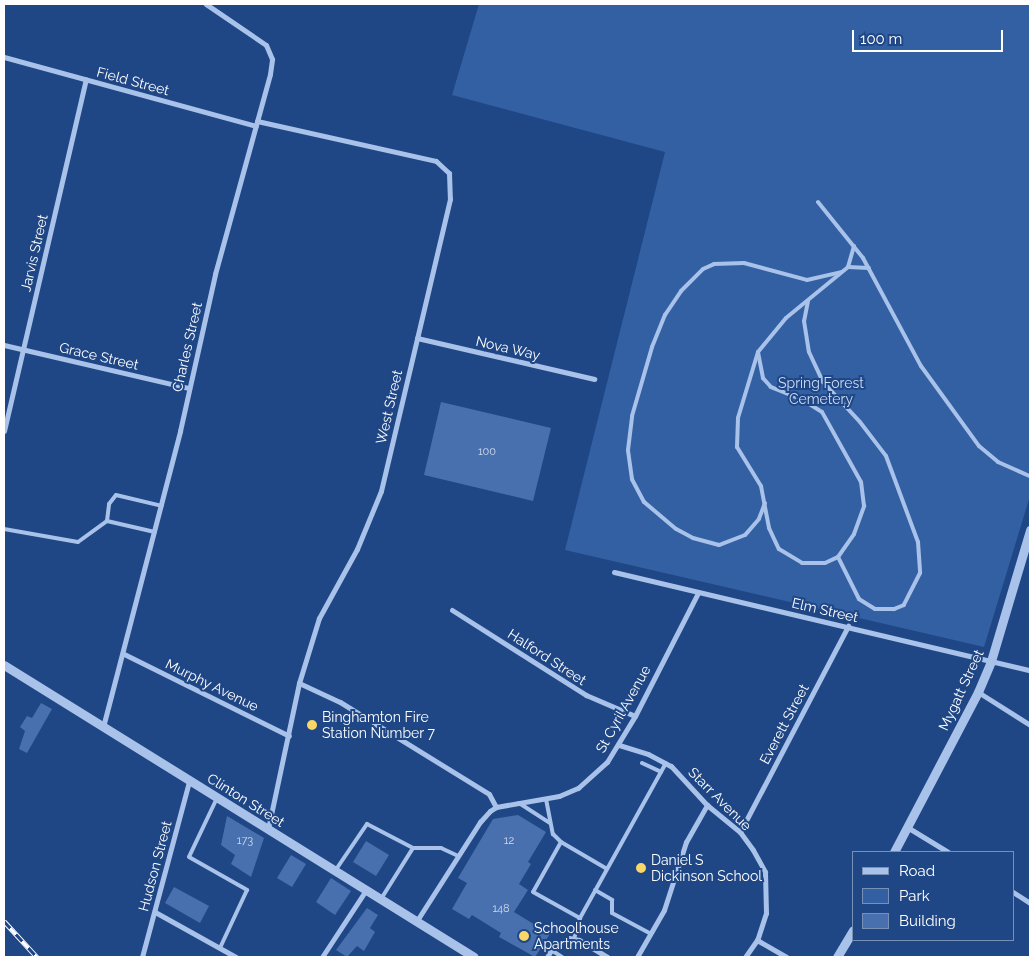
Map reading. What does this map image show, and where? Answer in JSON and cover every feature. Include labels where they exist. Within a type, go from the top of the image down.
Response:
[{"type":"street","name":"Charles Street","points":[[104,727],[162,506],[215,274],[270,74],[269,50],[257,37],[206,4]]},
{"type":"street","name":"Field Street","points":[[4,57],[257,124]]},
{"type":"street","name":"Jarvis Street","points":[[4,431],[86,80]]},
{"type":"street","name":"West Street","points":[[257,124],[436,161],[449,173],[450,199],[381,492],[357,548],[319,618],[299,683],[268,830]]},
{"type":"street","name":"Nova Way","points":[[417,338],[594,379]]},
{"type":"street","name":"Grace Street","points":[[4,345],[189,388]]},
{"type":"street","name":"Mygatt Street","points":[[895,851],[978,692],[991,661],[1030,530]]},
{"type":"street","name":"Elm Street","points":[[614,572],[1030,670]]},
{"type":"street","name":"St Cyril Avenue","points":[[496,807],[546,799],[578,788],[607,762],[635,716],[698,593]]},
{"type":"street","name":"Halford Street","points":[[452,610],[586,695],[635,716]]},
{"type":"street","name":"Everett Street","points":[[740,832],[848,626]]},
{"type":"street","name":"Murphy Avenue","points":[[124,654],[289,736]]},
{"type":"street","name":"Clinton Street","points":[[4,665],[474,957]]},
{"type":"street","points":[[299,683],[340,702],[490,794],[496,807],[480,822],[416,922]]},
{"type":"street","points":[[978,692],[1030,725]]},
{"type":"street","name":"Starr Avenue","points":[[619,745],[666,762],[707,805],[740,832],[765,872],[767,888],[766,913],[757,940],[746,957]]},
{"type":"street","name":"Hudson Street","points":[[142,957],[190,781]]},
{"type":"street","points":[[637,957],[671,892],[686,842],[707,805]]},
{"type":"street","points":[[908,827],[946,851]]},
{"type":"street","points":[[322,957],[366,890]]},
{"type":"street","points":[[1014,893],[1030,903]]},
{"type":"street","points":[[155,912],[236,957]]},
{"type":"street","points":[[837,957],[852,932]]},
{"type":"street","points":[[547,957],[561,940],[574,939],[607,957]]},
{"type":"street","points":[[757,940],[786,957]]},
{"type":"lane","points":[[818,202],[854,246],[869,268],[921,366],[979,446],[998,462],[1030,476]]},
{"type":"lane","points":[[758,352],[763,378],[771,387],[822,412],[861,482],[864,496],[862,516],[838,557],[813,565],[788,557],[772,539],[761,486],[740,453],[736,438],[742,404],[758,352],[786,318],[848,267],[854,246]]},
{"type":"lane","points":[[765,503],[759,519],[745,535],[719,544],[693,538],[676,529],[644,502],[632,479],[628,450],[632,416],[652,347],[665,315],[681,291],[692,278],[709,266],[744,263],[807,280],[843,272]]},
{"type":"lane","points":[[848,267],[869,268]]},
{"type":"lane","points":[[808,301],[804,322],[809,352],[827,388],[860,422],[886,456],[914,527],[920,573],[904,605],[894,610],[876,609],[858,599],[838,557]]},
{"type":"lane","points":[[4,529],[78,542],[107,521],[109,504],[116,495],[162,506]]},
{"type":"lane","points":[[107,521],[155,532]]},
{"type":"lane","points":[[574,939],[580,918],[666,762]]},
{"type":"lane","points":[[642,763],[661,772]]},
{"type":"lane","points":[[217,798],[189,857],[247,890],[220,948]]},
{"type":"lane","points":[[546,799],[553,834],[561,842],[607,869]]},
{"type":"lane","points":[[519,803],[550,823]]},
{"type":"lane","points":[[335,871],[367,824],[413,848],[441,848],[458,856]]},
{"type":"lane","points":[[561,842],[533,892],[580,918]]},
{"type":"lane","points":[[381,899],[413,848]]},
{"type":"lane","points":[[595,890],[612,900],[612,913],[650,934]]},
{"type":"lane","points":[[551,950],[562,957]]},
{"type":"green space","name":"Spring Forest Cemetery","points":[[479,4],[1030,4],[1030,496],[984,647],[565,550],[665,152],[452,95]]},
{"type":"building","points":[[441,402],[551,428],[533,501],[424,475]]},
{"type":"building","points":[[41,703],[52,709],[27,753],[19,749],[25,731],[20,727],[27,716],[32,718]]},
{"type":"building","points":[[518,815],[546,832],[528,862],[531,864],[519,884],[528,890],[514,912],[550,934],[535,957],[499,937],[501,933],[472,915],[469,919],[452,909],[467,883],[458,878],[493,819]]},
{"type":"building","points":[[227,816],[264,838],[251,877],[231,864],[235,855],[221,845]]},
{"type":"building","points":[[366,841],[389,855],[376,876],[353,862]]},
{"type":"building","points":[[291,855],[306,864],[292,887],[277,878]]},
{"type":"building","points":[[331,878],[351,891],[335,915],[316,902]]},
{"type":"building","points":[[174,887],[209,906],[200,923],[165,903]]},
{"type":"building","points":[[367,908],[378,915],[370,928],[375,932],[364,951],[357,946],[347,957],[336,950]]},
{"type":"railway","points":[[4,921],[37,957]]},
{"type":"place","name":"Binghamton Fire Station Number 7","points":[[312,725]]},
{"type":"place","name":"Daniel S Dickinson School","points":[[641,868]]},
{"type":"place","name":"Schoolhouse Apartments","points":[[524,936]]}]
